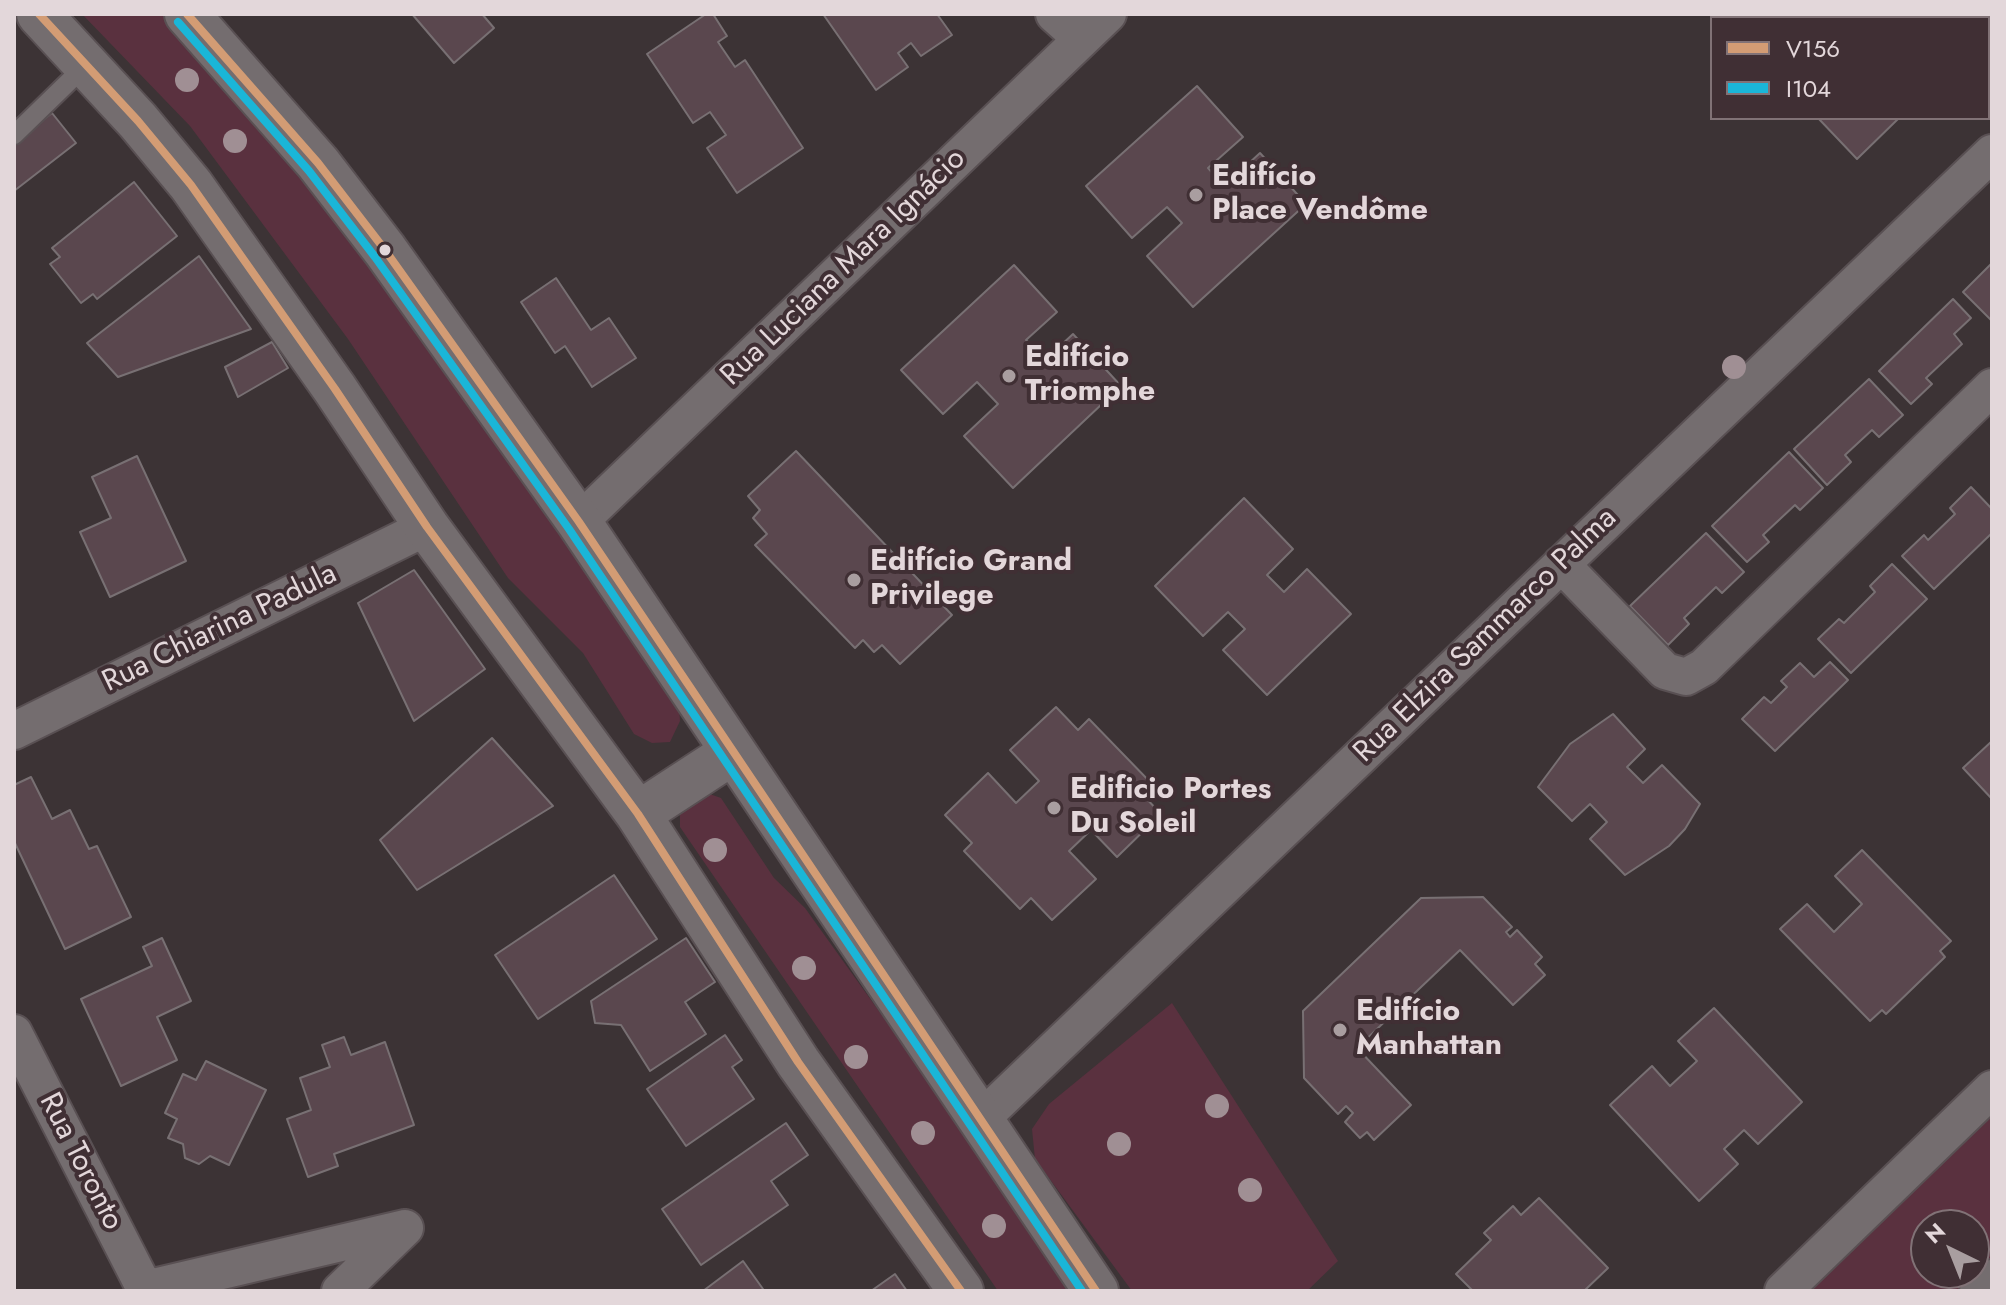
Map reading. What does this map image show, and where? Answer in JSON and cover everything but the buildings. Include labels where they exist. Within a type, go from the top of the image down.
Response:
[{"type":"main road","points":[[39,14],[87,64],[191,185],[335,389],[427,527],[638,814],[798,1062],[961,1291]]},
{"type":"main road","points":[[187,14],[318,163],[579,522],[1096,1291]]},
{"type":"main road","points":[[638,814],[733,752]]},
{"type":"street","points":[[1054,14],[1082,39]]},
{"type":"street","name":"Rua Luciana Mara Ignácio","points":[[579,522],[1108,14]]},
{"type":"street","name":"Rua Elzira Sammarco Palma","points":[[980,1120],[1992,153]]},
{"type":"street","points":[[1561,564],[1665,671],[1686,677],[1704,667],[1992,387]]},
{"type":"street","name":"Rua Chiarina Padula","points":[[14,731],[427,527]]},
{"type":"street","name":"Rua Toronto","points":[[14,1033],[145,1290]]},
{"type":"street","points":[[1783,1291],[1992,1089]]},
{"type":"street","points":[[145,1290],[405,1228],[340,1291]]},
{"type":"street","points":[[1978,1291],[1992,1278]]},
{"type":"lane","points":[[14,135],[87,64]]},
{"type":"shaded area","points":[[82,14],[163,14],[320,191],[566,536],[679,705],[680,721],[670,742],[652,743],[634,734],[583,653],[508,578],[348,339],[190,126]]},
{"type":"shaded area","points":[[704,792],[721,798],[774,878],[805,908],[1069,1276],[1065,1291],[998,1291],[680,827],[680,809]]},
{"type":"shaded area","points":[[1172,1003],[1338,1261],[1307,1291],[1132,1291],[1035,1159],[1032,1129],[1049,1104]]},
{"type":"shaded area","points":[[1992,1099],[1992,1267],[1990,1269],[1990,1209],[1910,1209],[1910,1289],[1968,1289],[1792,1291]]},
{"type":"transit line","name":"V156","points":[[39,14],[138,121],[191,185],[335,389],[427,527],[638,814],[798,1062],[961,1291]]},
{"type":"transit line","name":"V156","points":[[187,14],[318,163],[385,250],[579,522],[1096,1291]]},
{"type":"transit line","name":"I104","points":[[178,22],[309,171],[375,257],[569,529],[1082,1291]]},
{"type":"place","name":"Edifício Place Vendôme","points":[[1196,195]]},
{"type":"place","name":"Edifício Triomphe","points":[[1009,376]]},
{"type":"place","name":"Edifício Grand Privilege","points":[[854,580]]},
{"type":"place","name":"Edificio Portes Du Soleil","points":[[1054,808]]},
{"type":"place","name":"Edifício Manhattan","points":[[1340,1030]]}]
